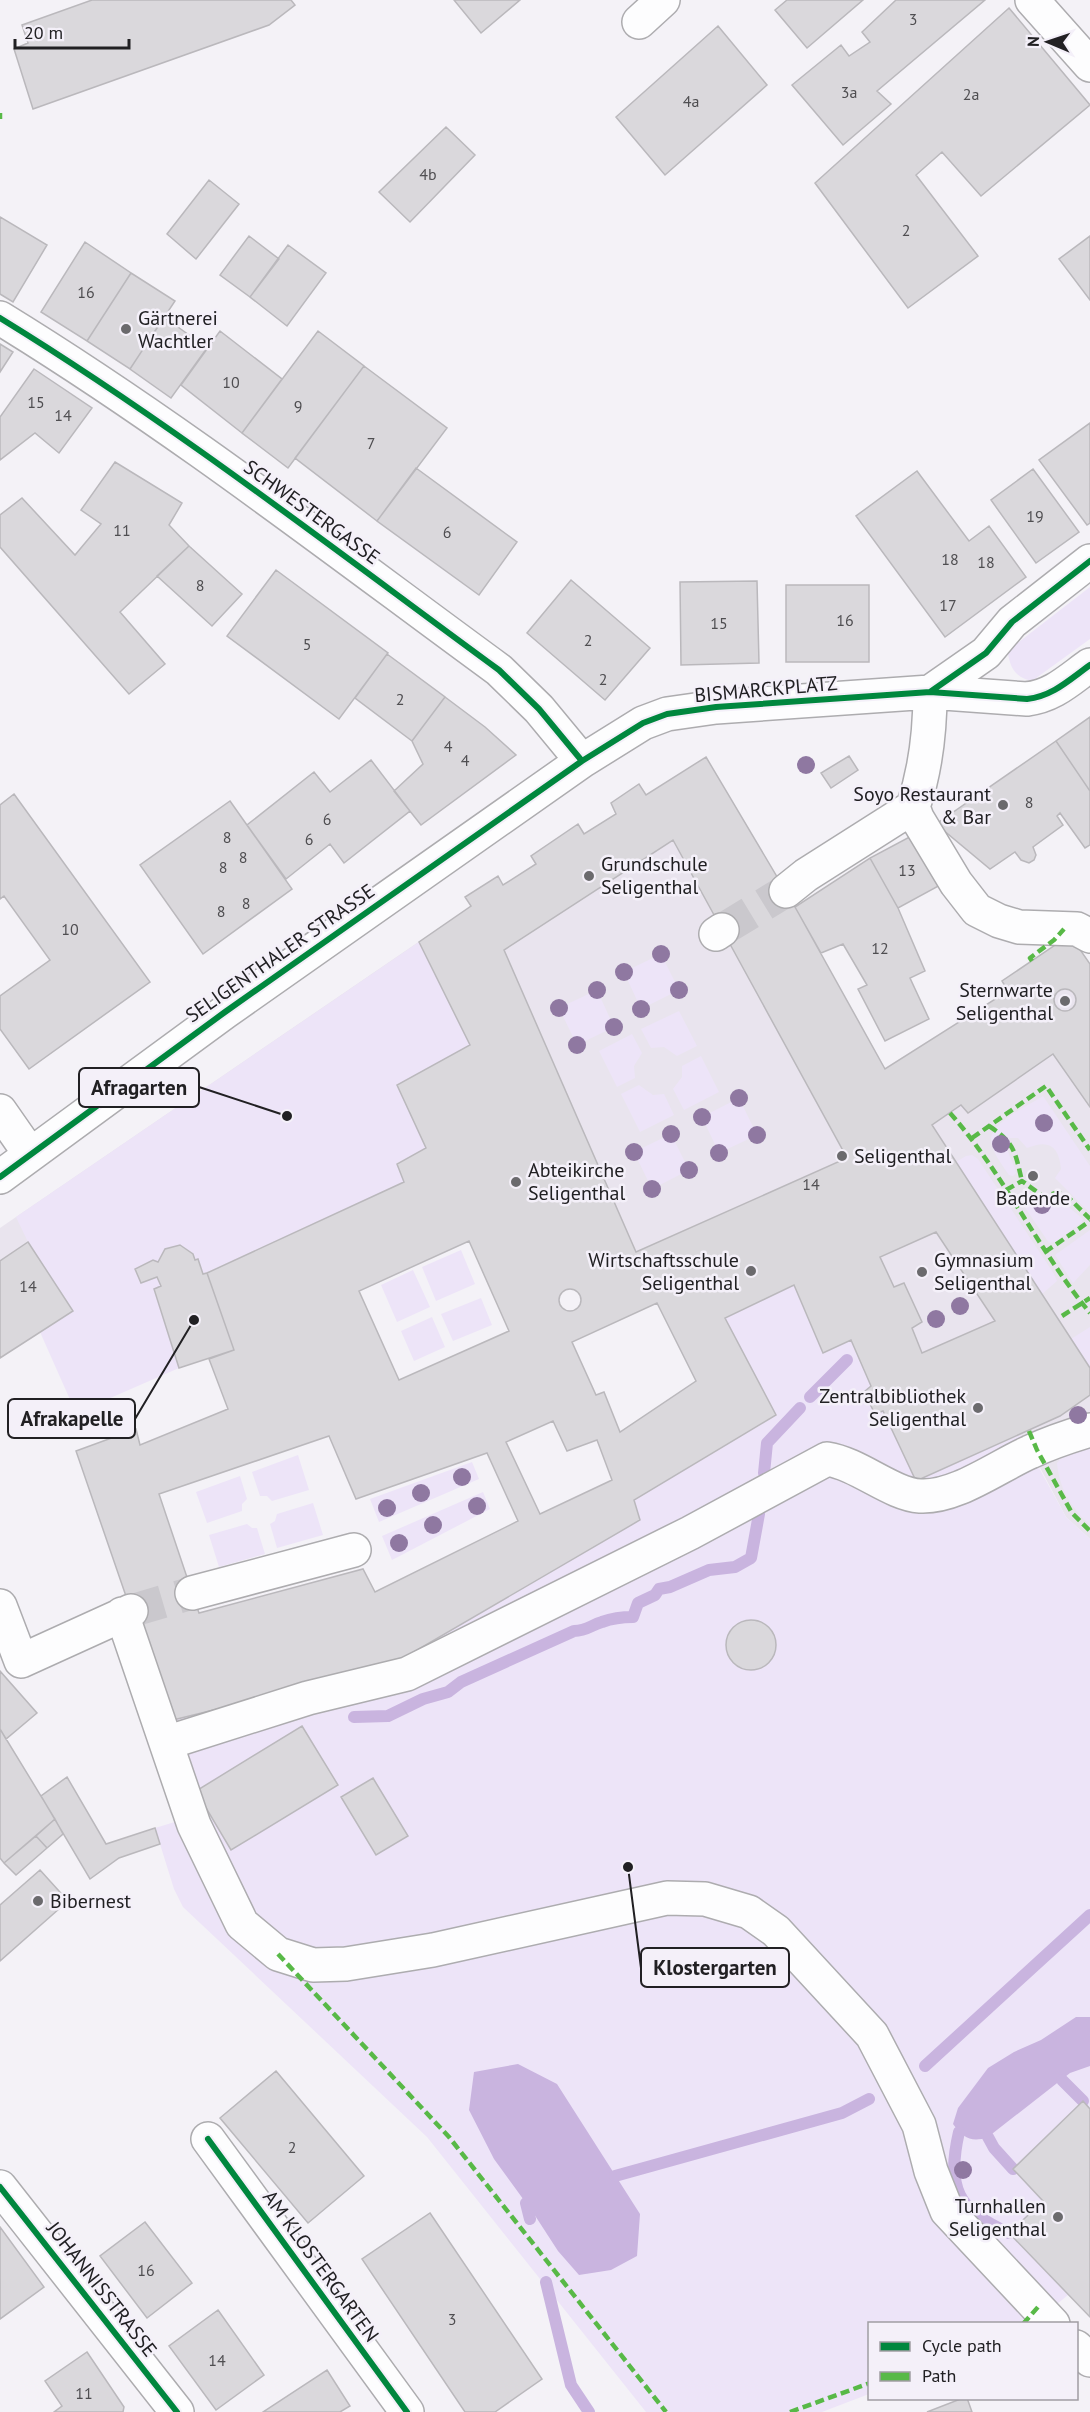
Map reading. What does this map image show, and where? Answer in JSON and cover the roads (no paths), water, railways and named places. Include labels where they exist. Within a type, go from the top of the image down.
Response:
[{"type":"street","points":[[639,22],[663,0]]},
{"type":"street","points":[[1032,0],[1090,65]]},
{"type":"street","name":"SCHWESTERGASSE","points":[[0,318],[63,357],[203,453],[499,670],[538,709],[582,761]]},
{"type":"street","points":[[1090,561],[1012,622],[990,648],[930,692],[930,730],[922,778],[913,807],[917,818],[956,883],[977,910],[999,921],[1019,927],[1077,929],[1090,936]]},
{"type":"street","points":[[990,648],[993,667],[998,678],[1022,698]]},
{"type":"street","name":"BISMARCKPLATZ","points":[[582,761],[643,723],[667,714],[716,707],[930,692],[1040,698],[1050,694],[1090,665]]},
{"type":"street","name":"SELIGENTHALER STRASSE","points":[[0,1177],[225,1012],[582,761]]},
{"type":"street","points":[[786,891],[806,874],[913,807]]},
{"type":"street","points":[[0,1112],[30,1154]]},
{"type":"street","points":[[166,1743],[308,1698],[407,1674],[690,1533],[827,1459],[842,1461],[902,1491],[920,1496],[944,1492],[978,1479],[1031,1451],[1090,1430]]},
{"type":"street","points":[[192,1593],[354,1550]]},
{"type":"street","points":[[0,1606],[21,1661],[126,1612],[194,1825],[242,1924],[278,1954],[313,1965],[346,1964],[433,1950],[667,1898],[705,1899],[749,1912],[776,1931],[872,2035],[919,2125],[931,2171],[947,2211],[1051,2322]]},
{"type":"street","name":"AM KLOSTERGARTEN","points":[[208,2139],[407,2412]]},
{"type":"street","name":"JOHANNISSTRASSE","points":[[0,2187],[177,2412]]},
{"type":"street","points":[[1078,2348],[1090,2360]]},
{"type":"waterway","points":[[810,1397],[847,1360]]},
{"type":"waterway","points":[[764,1473],[767,1443],[800,1408]]},
{"type":"waterway","points":[[354,1717],[388,1716],[423,1699],[448,1692],[461,1682],[574,1631],[610,1620],[633,1617],[638,1603],[655,1595],[659,1589],[670,1587],[709,1570],[735,1567],[751,1558],[759,1514]]},
{"type":"waterway","points":[[925,2066],[1090,1915]]},
{"type":"waterway","points":[[1062,2080],[1083,2101]]},
{"type":"waterway","points":[[615,2176],[842,2113],[869,2099]]},
{"type":"waterway","points":[[959,2132],[954,2168],[960,2195],[967,2206],[978,2216],[1009,2233]]},
{"type":"waterway","points":[[988,2137],[994,2148],[1013,2169]]},
{"type":"waterway","points":[[526,2203],[530,2219]]},
{"type":"waterway","points":[[546,2282],[571,2385],[589,2412]]},
{"type":"tunnel","points":[[722,930],[786,891]]},
{"type":"tunnel","points":[[131,1611],[192,1593]]},
{"type":"place","name":"Gärtnerei Wachtler","points":[[126,329]]},
{"type":"place","name":"Soyo Restaurant & Bar","points":[[1003,805]]},
{"type":"place","name":"Grundschule Seligenthal","points":[[589,876]]},
{"type":"place","name":"Sternwarte Seligenthal","points":[[1065,1001]]},
{"type":"place","name":"Afragarten","points":[[287,1116]]},
{"type":"place","name":"Seligenthal","points":[[842,1156]]},
{"type":"place","name":"Badende","points":[[1033,1176]]},
{"type":"place","name":"Abteikirche Seligenthal","points":[[516,1182]]},
{"type":"place","name":"Wirtschaftsschule Seligenthal","points":[[751,1271]]},
{"type":"place","name":"Gymnasium Seligenthal","points":[[922,1272]]},
{"type":"place","name":"Afrakapelle","points":[[194,1320]]},
{"type":"place","name":"Zentralbibliothek Seligenthal","points":[[978,1408]]},
{"type":"place","name":"Klostergarten","points":[[628,1867]]},
{"type":"place","name":"Bibernest","points":[[38,1901]]},
{"type":"place","name":"Turnhallen Seligenthal","points":[[1058,2217]]}]
